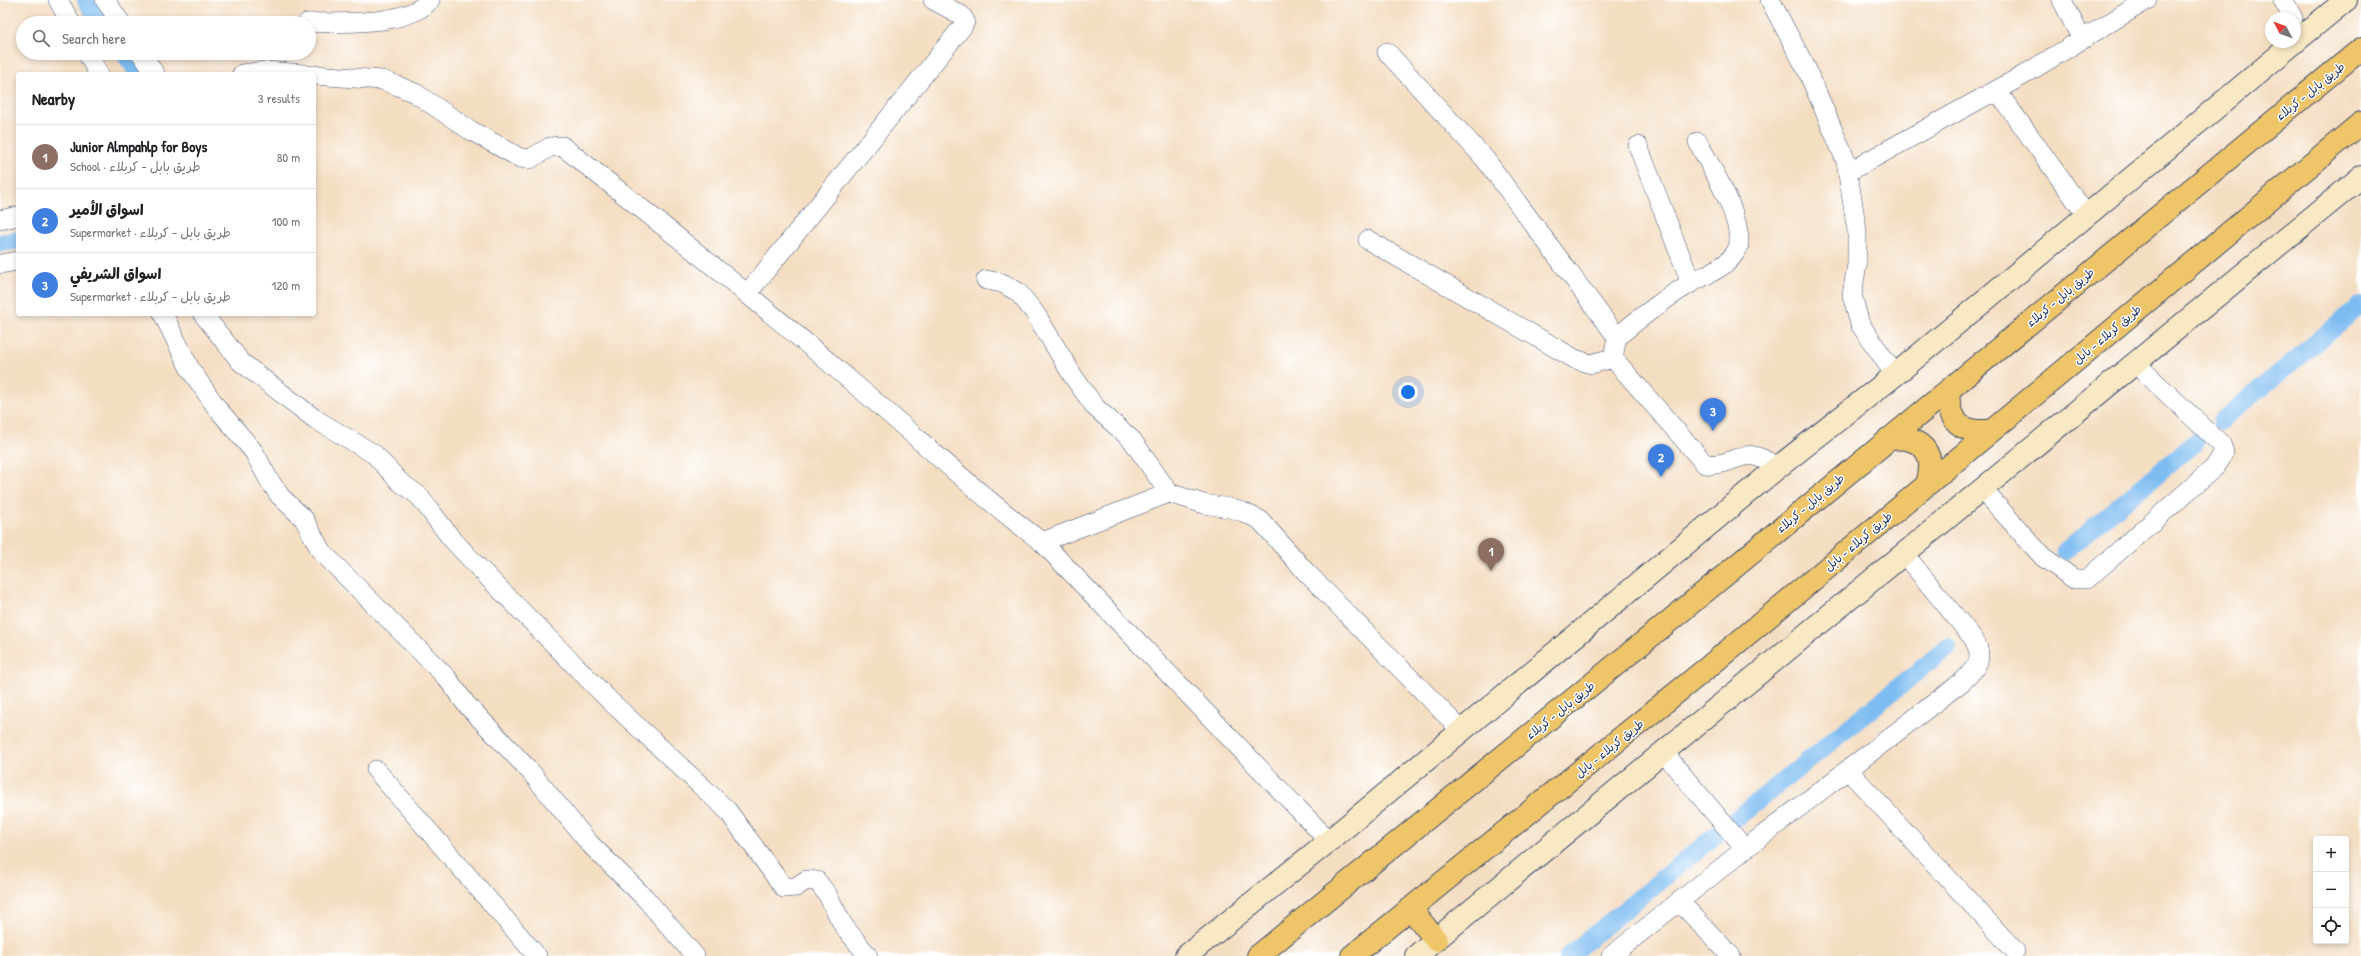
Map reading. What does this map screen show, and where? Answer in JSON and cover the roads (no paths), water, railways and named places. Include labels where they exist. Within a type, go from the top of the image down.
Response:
[{"type":"highway","name":"طريق بابل - كربلاء","points":[[1258,956],[1661,628],[2361,49]]},
{"type":"highway","name":"طريق كربلاء - بابل","points":[[1352,956],[1707,668],[2361,123]]},
{"type":"highway","points":[[1949,390],[1948,404],[1953,418],[1958,423],[1964,428],[1978,433],[1992,430]]},
{"type":"highway","points":[[1888,439],[1903,437],[1918,442],[1928,454],[1931,469],[1927,484]]},
{"type":"highway","points":[[1411,909],[1436,940]]},
{"type":"main road","points":[[2301,29],[2346,0]]},
{"type":"main road","points":[[1186,956],[1329,841],[1777,468],[1895,375],[2087,216],[2278,48]]},
{"type":"main road","points":[[1416,956],[2361,177]]},
{"type":"street","points":[[58,0],[67,16]]},
{"type":"street","points":[[105,0],[116,16]]},
{"type":"street","points":[[316,23],[386,21],[427,4],[430,0]]},
{"type":"street","points":[[747,294],[963,26],[965,21],[961,15],[933,0]]},
{"type":"street","points":[[1770,0],[1808,72],[1846,161],[1857,231],[1857,264],[1852,295],[1860,324],[1895,375]]},
{"type":"street","points":[[2062,0],[2082,40]]},
{"type":"street","points":[[1848,172],[1989,94],[2147,0]]},
{"type":"street","points":[[2283,0],[2288,12]]},
{"type":"street","points":[[1387,52],[1485,159],[1617,337]]},
{"type":"street","points":[[91,60],[98,72]]},
{"type":"street","points":[[258,72],[279,72]]},
{"type":"street","points":[[316,75],[382,80],[398,86],[415,93],[470,130],[520,158],[530,158],[550,147],[562,146],[747,294],[1008,518],[1042,542],[1329,841]]},
{"type":"street","points":[[1989,94],[2000,95],[2087,216]]},
{"type":"street","points":[[1613,358],[1617,337],[1649,310],[1691,283],[1717,271],[1728,262],[1739,246],[1738,230],[1728,203],[1698,142]]},
{"type":"street","points":[[1638,146],[1691,283]]},
{"type":"street","points":[[0,220],[16,216]]},
{"type":"street","points":[[1368,240],[1575,359],[1591,364],[1613,358]]},
{"type":"street","points":[[0,264],[16,261]]},
{"type":"street","points":[[986,280],[1002,283],[1018,292],[1036,313],[1073,376],[1095,407],[1132,440],[1169,493],[1204,504],[1229,508],[1260,520],[1306,572],[1462,731]]},
{"type":"street","points":[[164,316],[190,369],[217,408],[254,452],[269,480],[280,496],[304,519],[321,551],[447,678],[466,704],[529,770],[590,844],[645,898],[694,956]]},
{"type":"street","points":[[205,316],[241,362],[315,419],[374,454],[400,482],[419,496],[451,538],[478,567],[609,700],[727,810],[784,888],[796,887],[806,880],[817,881],[828,894],[843,925],[868,956]]},
{"type":"street","points":[[1613,358],[1705,464],[1717,465],[1745,454],[1763,457],[1777,468]]},
{"type":"street","points":[[1983,490],[2043,557],[2074,579],[2087,579],[2214,468],[2224,452],[2220,444],[2135,363]]},
{"type":"street","points":[[1042,542],[1169,493]]},
{"type":"street","points":[[1611,956],[1745,849],[1963,681],[1974,670],[1980,657],[1979,649],[1973,638],[1904,554]]},
{"type":"street","points":[[1663,752],[1745,849]]},
{"type":"street","points":[[376,770],[536,956]]},
{"type":"street","points":[[1848,770],[2015,951]]},
{"type":"street","points":[[1679,901],[1732,956]]},
{"type":"waterway","points":[[86,0],[96,16]]},
{"type":"waterway","points":[[129,60],[138,72]]},
{"type":"waterway","points":[[0,243],[16,240]]},
{"type":"waterway","points":[[2221,421],[2361,305]]},
{"type":"waterway","points":[[2065,551],[2197,441]]},
{"type":"waterway","points":[[1737,818],[1948,647]]},
{"type":"waterway","points":[[1568,956],[1717,834]]},
{"type":"place","name":"اسواق الشريفي","points":[[1713,431]]},
{"type":"place","name":"اسواق الأمير","points":[[1661,477]]},
{"type":"place","name":"Junior Almpahlp for Boys","points":[[1491,571]]}]
